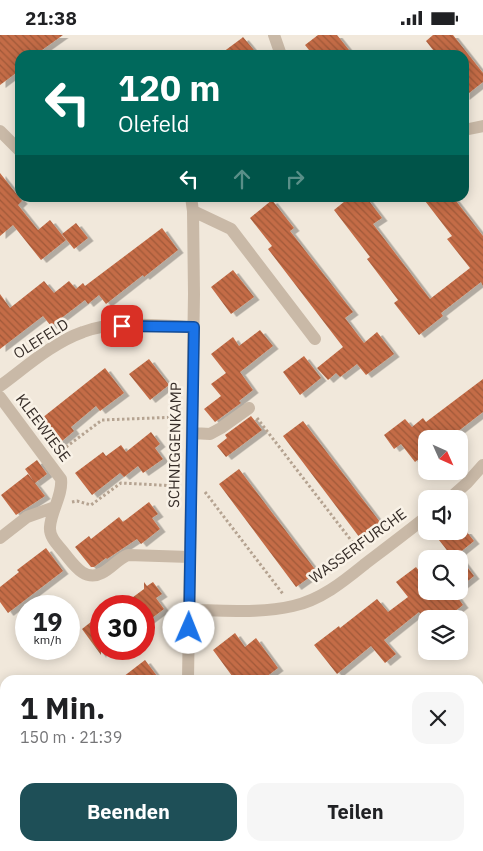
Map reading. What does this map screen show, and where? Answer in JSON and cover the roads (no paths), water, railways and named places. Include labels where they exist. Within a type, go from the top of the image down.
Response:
[{"type":"street","points":[[274,35],[278,50]]},
{"type":"street","points":[[469,129],[483,126]]},
{"type":"street","points":[[0,131],[15,146]]},
{"type":"street","name":"SCHNIGGENKAMP","points":[[188,675],[194,327],[192,202]]},
{"type":"street","points":[[193,211],[231,229],[315,339]]},
{"type":"street","name":"OLEFELD","points":[[0,386],[43,354],[84,331],[122,326],[194,327]]},
{"type":"street","name":"KLEEWIESE","points":[[0,397],[60,479],[62,486],[50,527],[51,536],[78,570],[86,575],[102,573],[122,557],[128,555],[190,557]]},
{"type":"street","points":[[192,433],[210,434],[250,407]]},
{"type":"street","points":[[460,490],[483,465]]},
{"type":"street","points":[[0,538],[27,517],[55,507]]},
{"type":"street","name":"WASSERFURCHE","points":[[190,611],[262,610],[308,602],[329,591],[418,523]]}]
